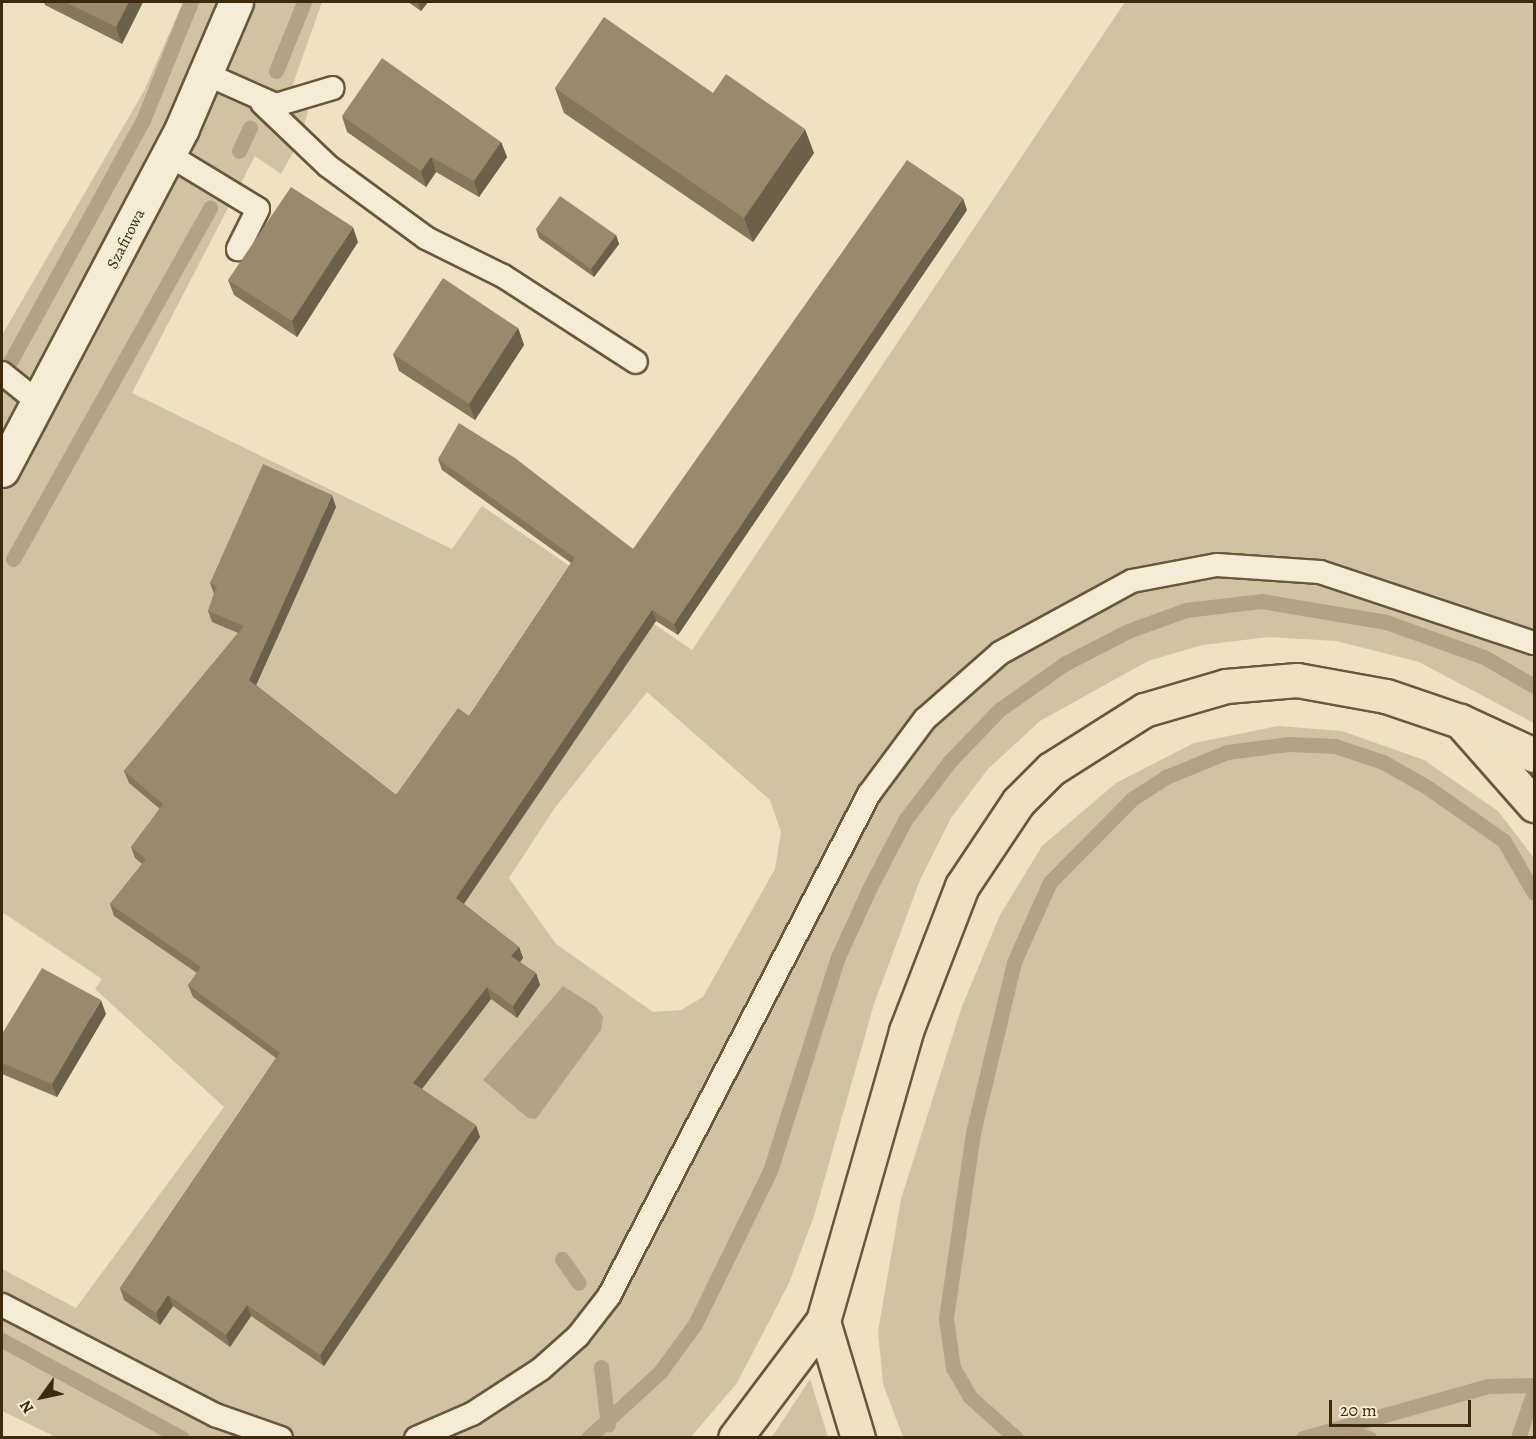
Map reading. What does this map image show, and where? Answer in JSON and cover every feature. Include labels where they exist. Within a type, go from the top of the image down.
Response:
[{"type":"highway","points":[[735,1437],[823,1321],[933,950],[991,839],[1051,769],[1144,710],[1246,683],[1326,683],[1460,721],[1534,755]]},
{"type":"highway","points":[[1460,721],[1534,805]]},
{"type":"highway","points":[[823,1321],[858,1437]]},
{"type":"street","name":"Szafirowa","points":[[2,470],[169,155],[236,2]]},
{"type":"lane","points":[[206,74],[262,103],[328,166],[426,238],[503,276],[636,362]]},
{"type":"lane","points":[[262,103],[291,104],[333,88]]},
{"type":"lane","points":[[169,155],[258,209],[238,249]]},
{"type":"lane","points":[[2,374],[38,402]]},
{"type":"lane","points":[[416,1437],[472,1414],[541,1369],[578,1336],[609,1296],[635,1256],[869,794],[925,719],[1000,653],[1132,581],[1217,565],[1320,572],[1375,585],[1534,643]]},
{"type":"lane","points":[[2,1305],[215,1415],[281,1437]]},
{"type":"shaded area","points":[[176,2],[322,2],[293,84],[308,111],[300,140],[281,174],[255,156],[132,393],[452,549],[482,506],[692,650],[1125,2],[1534,2],[1534,723],[1419,662],[1336,641],[1269,637],[1202,645],[1148,661],[1040,721],[988,769],[951,818],[920,880],[874,1004],[814,1216],[789,1283],[737,1383],[691,1437],[56,1437],[2,1411],[2,1269],[76,1308],[224,1107],[95,989],[102,979],[2,912],[2,335],[144,91],[182,4]],"holes":[[[647,692],[770,800],[781,832],[775,869],[703,997],[681,1010],[653,1012],[556,944],[509,878],[554,809]]]},
{"type":"shaded area","points":[[1278,726],[1342,731],[1424,760],[1498,811],[1534,858],[1534,1437],[903,1437],[883,1384],[878,1331],[901,1199],[961,1009],[1000,915],[1042,846],[1116,783],[1194,743]]},
{"type":"shaded area","points":[[563,986],[596,1007],[603,1017],[601,1030],[536,1119],[528,1118],[483,1080]]},
{"type":"shaded area","points":[[810,1379],[828,1437],[771,1437],[776,1431]]},
{"type":"building","points":[[65,2],[129,2],[116,27]]},
{"type":"building","points":[[604,17],[713,93],[726,74],[805,129],[744,218],[555,88]]},
{"type":"building","points":[[382,58],[501,142],[474,181],[431,157],[421,171],[342,116]]},
{"type":"building","points":[[907,160],[963,198],[674,624],[652,610],[456,898],[519,947],[511,956],[536,973],[513,1006],[487,987],[413,1083],[476,1125],[320,1355],[247,1305],[226,1335],[168,1295],[156,1313],[120,1288],[280,1053],[188,985],[201,967],[110,904],[146,859],[131,847],[163,804],[124,771],[244,626],[208,611],[217,586],[210,583],[263,464],[332,495],[249,680],[396,795],[458,708],[469,716],[575,558],[438,459],[459,423],[515,458],[633,549]]},
{"type":"building","points":[[291,187],[353,227],[292,321],[228,280]]},
{"type":"building","points":[[560,196],[616,235],[591,269],[536,229]]},
{"type":"building","points":[[443,278],[518,328],[469,404],[393,354]]},
{"type":"building","points":[[42,968],[101,1000],[52,1084],[2,1063],[2,1034]]},
{"type":"waterway","points":[[10,362],[143,120],[191,2]]},
{"type":"waterway","points":[[276,71],[304,2]]},
{"type":"waterway","points":[[239,151],[250,127]]},
{"type":"waterway","points":[[13,559],[210,208]]},
{"type":"waterway","points":[[588,1438],[660,1372],[695,1324],[770,1171],[838,957],[870,887],[905,820],[950,761],[999,710],[1064,664],[1128,631],[1186,610],[1262,601],[1386,622],[1484,657],[1534,686]]},
{"type":"waterway","points":[[1016,1438],[970,1397],[953,1368],[946,1318],[973,1133],[1014,962],[1050,882],[1132,799],[1166,777],[1227,752],[1289,744],[1335,746],[1383,762],[1427,787],[1504,841],[1534,893]]},
{"type":"waterway","points":[[562,1259],[579,1283]]},
{"type":"waterway","points":[[2,1340],[182,1438]]},
{"type":"waterway","points":[[601,1367],[608,1425]]},
{"type":"waterway","points":[[1303,1438],[1488,1386],[1534,1385]]},
{"type":"waterway","points":[[1518,1438],[1534,1391]]},
{"type":"waterway","points":[[1337,1430],[1369,1438]]}]
